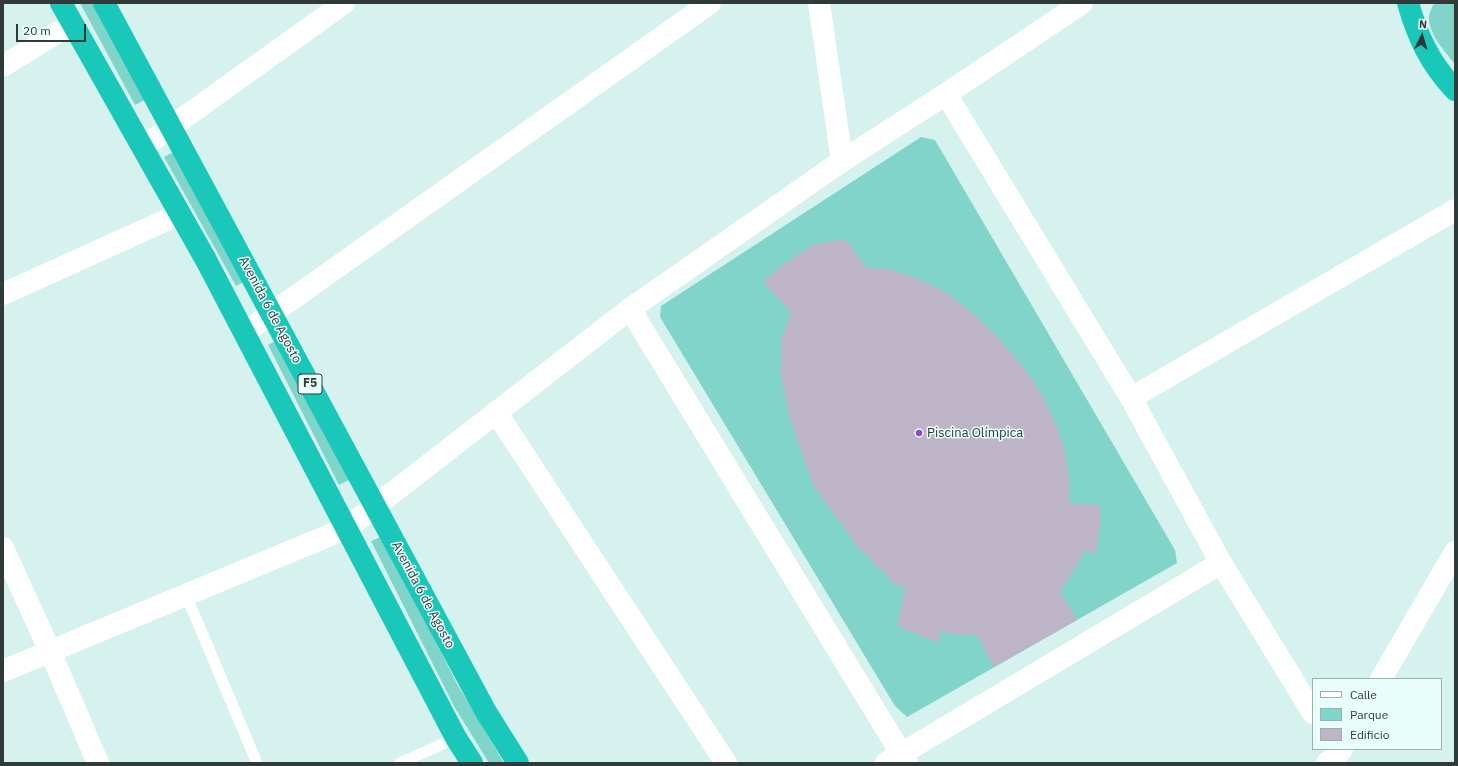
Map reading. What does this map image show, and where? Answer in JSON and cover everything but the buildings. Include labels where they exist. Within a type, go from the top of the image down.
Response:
[{"type":"highway","name":"F5","points":[[61,3],[143,147],[244,332],[456,738],[472,763]]},
{"type":"highway","name":"Avenida 6 de Agosto","points":[[104,3],[486,712],[518,763]]},
{"type":"highway","points":[[1408,3],[1415,29],[1433,63],[1455,90]]},
{"type":"street","points":[[143,147],[344,3]]},
{"type":"street","points":[[244,332],[710,3]]},
{"type":"street","points":[[819,3],[842,161]]},
{"type":"street","points":[[3,671],[347,528],[630,309],[842,161],[946,94],[1082,3]]},
{"type":"street","points":[[3,66],[73,23]]},
{"type":"street","points":[[946,94],[1131,398],[1221,562],[1312,711]]},
{"type":"street","points":[[1131,398],[1455,210]]},
{"type":"street","points":[[3,294],[180,214]]},
{"type":"street","points":[[630,309],[898,760],[1221,562]]},
{"type":"street","points":[[496,412],[726,763]]},
{"type":"street","points":[[3,548],[50,651],[98,763]]},
{"type":"street","points":[[1382,678],[1455,552]]},
{"type":"lane","points":[[186,595],[257,763]]},
{"type":"lane","points":[[400,763],[456,738]]},
{"type":"green space","points":[[80,3],[94,3],[145,100],[135,105]]},
{"type":"green space","points":[[1437,3],[1455,3],[1455,64],[1434,36],[1429,23],[1430,12],[1433,5]]},
{"type":"green space","name":"Piscina Olímpica","points":[[921,137],[935,140],[1175,550],[1177,563],[907,717],[895,706],[660,317],[661,306]]},
{"type":"green space","points":[[175,151],[247,280],[236,286],[164,157]]},
{"type":"green space","points":[[279,339],[351,479],[339,485],[268,345]]},
{"type":"green space","points":[[383,536],[456,682],[504,763],[489,763],[455,708],[371,541]]},
{"type":"place","name":"Piscina Olímpica","points":[[919,433]]}]
